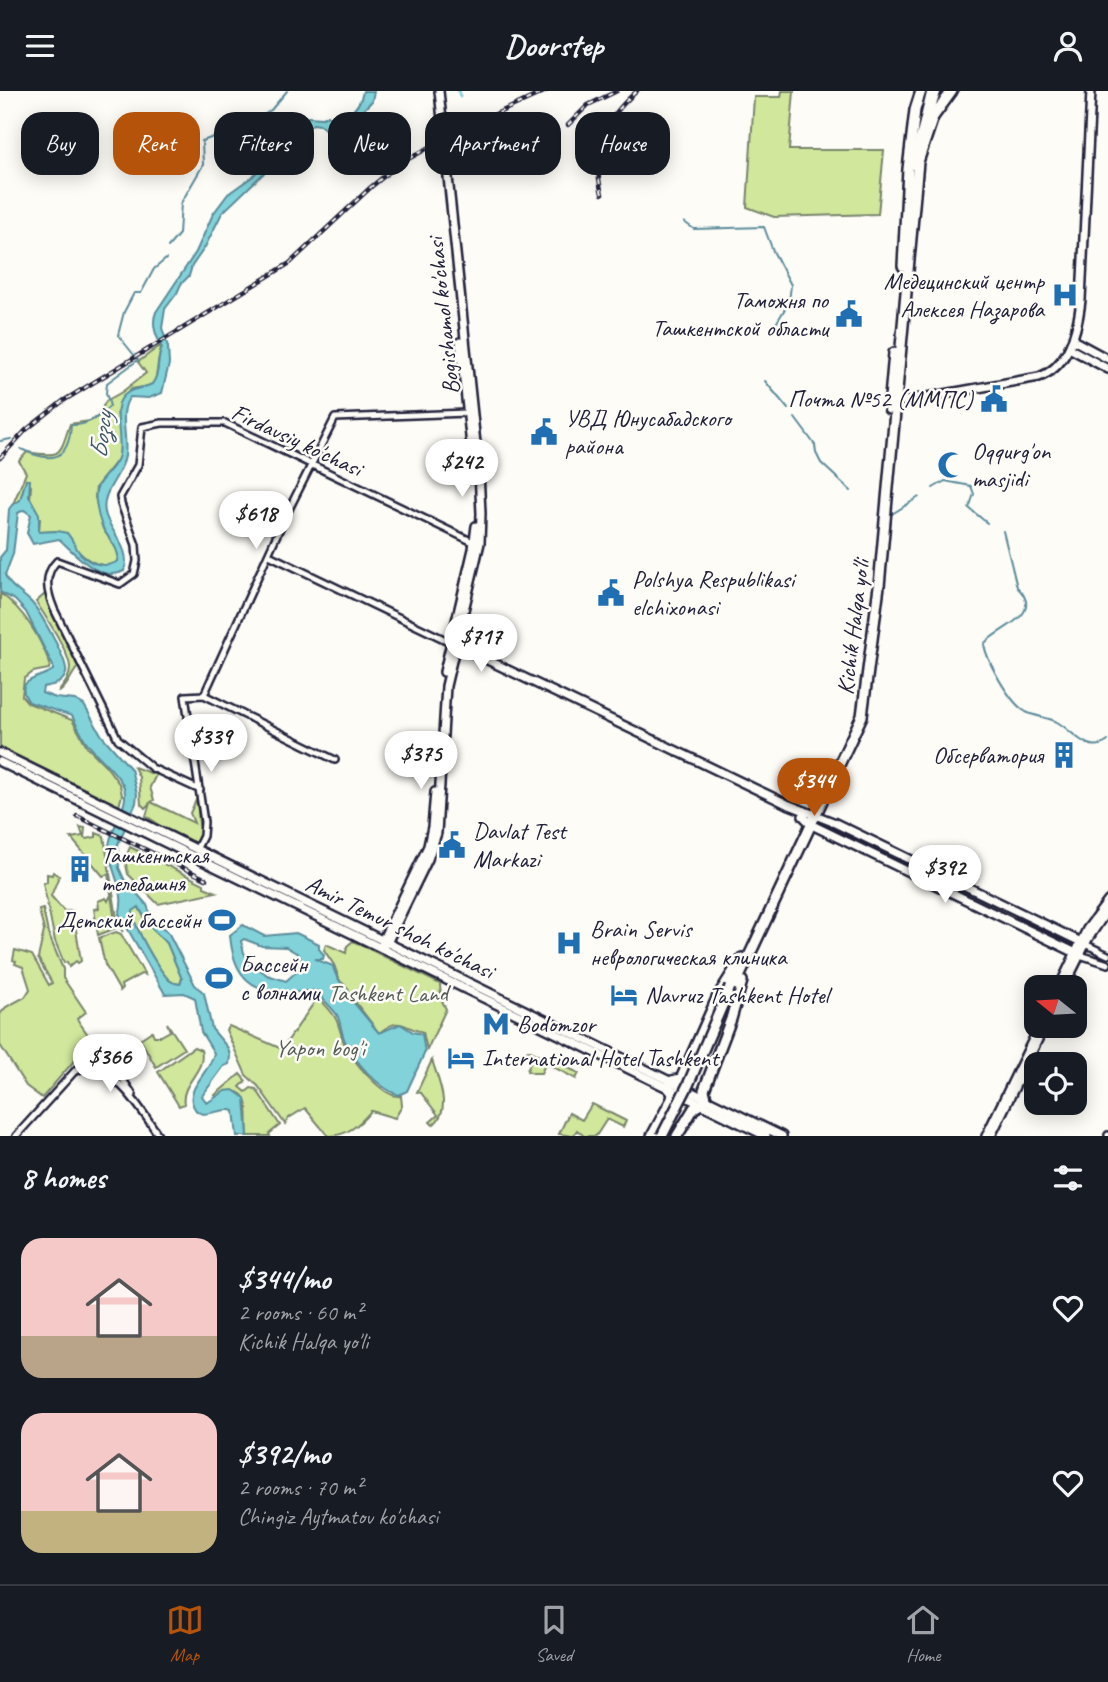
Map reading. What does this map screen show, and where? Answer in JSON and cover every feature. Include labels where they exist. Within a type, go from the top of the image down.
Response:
[{"type":"highway","name":"Kichik Halqa yo'li","points":[[904,284],[902,268],[908,169],[915,110],[921,91]]},
{"type":"highway","name":"Kichik Halqa yo'li","points":[[668,1136],[694,1086],[744,959],[845,745],[858,711],[919,157],[933,117],[952,91]]},
{"type":"highway","points":[[652,1136],[671,1103],[673,1093],[670,1084],[679,1081],[684,1073],[718,996],[744,959]]},
{"type":"highway","points":[[677,1136],[696,1106],[704,1101],[706,1083],[736,1006],[744,959]]},
{"type":"highway","name":"Kichik Halqa yo'li","points":[[662,1136],[732,988]]},
{"type":"highway","points":[[694,1051],[695,1058],[701,1063],[708,1065],[714,1061]]},
{"type":"highway","points":[[684,1073],[690,1069],[698,1070],[705,1076],[706,1083]]},
{"type":"highway","points":[[671,1103],[676,1116],[689,1117]]},
{"type":"highway","points":[[659,1124],[673,1123],[677,1128],[677,1136]]},
{"type":"main road","name":"Bogishamol ko'chasi","points":[[437,91],[477,506],[475,543],[453,643]]},
{"type":"main road","points":[[902,268],[913,161],[931,91]]},
{"type":"main road","points":[[919,157],[937,91]]},
{"type":"main road","points":[[892,400],[1039,377],[1050,372],[1069,348],[1079,321],[1091,91]]},
{"type":"main road","points":[[1073,340],[1108,359]]},
{"type":"main road","points":[[1069,348],[1108,369]]},
{"type":"main road","name":"Bogishamol ko'chasi","points":[[384,943],[429,842],[440,747],[442,686],[478,553],[481,528],[479,472],[470,412]]},
{"type":"main road","points":[[453,643],[811,818],[827,832],[1078,954]]},
{"type":"main road","name":"Amir Temur shoh ko'chasi","points":[[0,753],[107,809],[768,1134],[782,1136]]},
{"type":"main road","name":"Amir Temur shoh ko'chasi","points":[[0,762],[107,809]]},
{"type":"main road","points":[[811,818],[833,822],[1083,943]]},
{"type":"main road","points":[[827,832],[826,826],[833,822]]},
{"type":"main road","name":"Amir Temur shoh ko'chasi","points":[[138,824],[197,848],[262,885]]},
{"type":"main road","points":[[946,890],[951,880]]},
{"type":"main road","points":[[1069,975],[1083,943],[1108,901]]},
{"type":"main road","points":[[1083,943],[1108,909]]},
{"type":"main road","points":[[1066,975],[1078,954]]},
{"type":"main road","points":[[986,1136],[1034,1038]]},
{"type":"main road","points":[[991,1136],[1039,1038]]},
{"type":"street","points":[[204,695],[335,418],[470,412]]},
{"type":"street","name":"Firdavsiy ko'chasi","points":[[200,790],[152,768],[118,739],[54,609],[47,589],[48,575],[57,561],[120,584],[133,576],[137,561],[136,545],[120,497],[138,465],[139,433],[143,426],[218,421],[475,543]]},
{"type":"street","points":[[269,555],[453,643]]},
{"type":"street","points":[[197,848],[204,825],[185,696],[204,695],[335,760]]},
{"type":"street","points":[[1083,943],[1108,955]]},
{"type":"street","points":[[1078,954],[1108,964]]},
{"type":"street","points":[[16,1136],[92,1052],[100,1049],[107,1055],[159,1136]]},
{"type":"street","points":[[92,1052],[90,1060],[95,1066],[114,1080],[139,1107]]},
{"type":"street","points":[[74,1072],[85,1066],[100,1067],[105,1064],[107,1055]]},
{"type":"green space","points":[[782,91],[794,91],[789,150],[884,150],[878,214],[774,217],[747,207],[754,97],[781,97]]},
{"type":"green space","points":[[161,345],[155,380],[146,387],[131,389],[117,412],[121,435],[119,458],[96,487],[95,497],[103,529],[119,557],[115,564],[98,564],[83,556],[57,531],[39,532],[40,519],[30,500],[31,486],[26,480],[20,500],[13,504],[26,473],[19,461],[27,452],[47,455],[58,452],[70,424],[90,421],[97,417],[106,401],[146,373],[138,362]]},
{"type":"green space","points":[[0,593],[17,608],[30,625],[50,664],[49,669],[33,672],[24,679],[22,696],[28,703],[72,720],[88,748],[120,785],[122,795],[119,806],[0,747]]},
{"type":"green space","points":[[46,593],[53,614],[79,666],[58,693],[68,679],[70,668],[61,644],[36,602]]},
{"type":"green space","points":[[134,767],[156,775],[150,787],[154,800],[151,802],[194,823],[190,813],[197,798],[199,825],[202,827],[200,838],[194,843],[141,818],[157,823],[146,816],[150,803],[145,808],[141,804],[139,777]]},
{"type":"green space","points":[[830,825],[947,881],[944,886],[828,829]]},
{"type":"green space","points":[[80,827],[85,828],[84,838],[96,837],[96,833],[104,836],[117,918],[123,932],[115,920],[108,874],[103,876],[71,838],[83,836]]},
{"type":"green space","points":[[130,847],[216,892],[158,904],[128,874],[125,859]]},
{"type":"green space","points":[[53,872],[59,876],[51,896],[64,911],[73,911],[81,961],[76,961],[69,967],[67,962],[64,963],[55,941],[43,883],[47,882],[47,874],[52,875]]},
{"type":"green space","points":[[951,883],[1072,942],[1069,947],[948,888]]},
{"type":"green space","points":[[111,895],[116,928],[98,935],[94,909],[99,908],[98,901],[106,898],[108,901]]},
{"type":"green space","points":[[138,906],[149,926],[167,943],[182,979],[180,984],[169,980],[147,947],[134,918],[133,911]]},
{"type":"green space","points":[[43,909],[48,933],[63,969],[63,978],[86,1012],[77,1019],[93,1042],[42,1098],[26,1086],[0,1045],[0,1014],[6,1007],[25,997],[30,989],[23,967],[15,964],[16,961],[13,960],[15,950],[32,955],[49,985],[52,983],[38,958],[44,931],[39,910]]},
{"type":"green space","points":[[116,932],[121,934],[145,975],[141,974],[121,985],[120,991],[105,965],[99,938]]},
{"type":"green space","name":"Tashkent Land","points":[[353,941],[440,984],[441,999],[446,1009],[427,1050],[423,1032],[402,1024],[393,1025],[379,1033],[350,995],[348,988],[340,981],[324,950],[326,944],[346,953],[347,946]]},
{"type":"green space","name":"Yapon bog'i","points":[[318,997],[334,1016],[345,1045],[362,1069],[386,1092],[401,1096],[402,1106],[395,1118],[371,1111],[352,1129],[328,1136],[305,1108],[289,1118],[285,1124],[258,1086],[246,1075],[226,1030],[229,1026],[282,1049]]},
{"type":"green space","points":[[167,1023],[184,1049],[156,1067],[140,1039],[152,1031],[154,1036],[161,1036],[170,1031]]},
{"type":"green space","points":[[194,1047],[201,1050],[202,1057],[186,1090],[184,1104],[179,1106],[158,1072]]},
{"type":"green space","points":[[528,1050],[579,1073],[576,1079],[546,1063],[541,1073],[527,1071],[530,1063],[526,1052]]},
{"type":"green space","points":[[432,1060],[443,1103],[439,1118],[433,1125],[430,1122],[438,1115],[421,1093],[417,1092]]},
{"type":"green space","points":[[240,1074],[246,1081],[240,1087],[246,1092],[251,1088],[256,1089],[280,1125],[270,1136],[248,1136],[246,1102],[239,1093],[231,1091],[217,1097],[215,1095]]},
{"type":"green space","points":[[592,1104],[626,1121],[623,1127],[607,1119],[596,1136],[584,1136],[577,1130],[573,1136],[559,1134],[569,1113],[582,1120]]},
{"type":"water","name":"Бозсу","points":[[363,91],[374,91],[372,101],[361,112],[351,112],[360,101]]},
{"type":"water","name":"Бозсу","points":[[328,115],[328,131],[314,124],[314,117],[323,118]]},
{"type":"water","name":"Бозсу","points":[[262,175],[222,213],[189,276],[165,309],[162,328],[168,347],[169,364],[162,393],[149,398],[130,397],[126,403],[125,456],[108,492],[104,508],[124,550],[124,571],[115,574],[97,570],[80,559],[59,539],[33,544],[27,533],[31,515],[24,510],[18,513],[13,554],[5,575],[36,608],[66,667],[63,680],[43,687],[42,693],[75,700],[84,705],[102,736],[131,769],[137,794],[136,803],[118,844],[119,868],[124,879],[147,905],[152,919],[168,932],[195,985],[204,993],[212,1029],[228,1048],[230,1056],[229,1064],[224,1066],[202,1096],[207,1103],[225,1091],[233,1090],[245,1098],[248,1136],[237,1136],[234,1111],[199,1113],[192,1102],[193,1090],[214,1053],[201,1032],[195,998],[184,993],[165,994],[119,914],[120,889],[111,864],[109,846],[125,800],[123,785],[88,744],[72,716],[29,702],[24,694],[23,688],[30,680],[53,670],[53,666],[26,612],[15,600],[0,592],[0,557],[6,550],[9,509],[20,500],[26,480],[30,480],[29,496],[39,514],[39,532],[67,533],[80,553],[93,562],[108,565],[118,561],[115,548],[100,522],[96,493],[100,482],[119,455],[118,406],[123,396],[130,391],[152,384],[157,375],[162,348],[154,325],[156,312],[196,252],[213,214],[228,194],[253,176]],"holes":[[[139,907],[149,926],[167,943],[182,979],[180,984],[169,980],[159,967],[141,936],[133,911]]]},
{"type":"water","points":[[243,925],[264,936],[296,933],[319,944],[323,959],[315,959],[333,966],[349,997],[379,1033],[400,1024],[422,1034],[425,1052],[407,1091],[399,1095],[391,1092],[360,1065],[349,1049],[337,1015],[317,991],[283,993],[251,983],[234,959],[230,935]],"holes":[[[244,939],[262,946],[286,947],[298,954],[303,966],[286,981],[267,975],[244,953],[241,941]]]},
{"type":"waterway","points":[[168,247],[179,234],[181,203],[203,165],[202,141],[249,125],[271,110],[287,91]]},
{"type":"waterway","points":[[459,91],[460,96]]},
{"type":"waterway","points":[[684,222],[694,229],[764,227],[791,285],[789,302],[771,332]]},
{"type":"waterway","points":[[21,449],[31,454],[56,456],[62,453],[66,446],[71,425],[88,422],[110,406],[106,393],[107,383],[138,360],[118,335],[124,312],[134,293],[141,293],[154,269],[166,259]]},
{"type":"waterway","points":[[765,381],[788,409]]},
{"type":"waterway","points":[[795,418],[815,445],[821,463],[851,491]]},
{"type":"waterway","points":[[0,441],[11,439]]},
{"type":"waterway","points":[[933,488],[945,481],[971,486],[974,494],[969,508],[987,523]]},
{"type":"waterway","points":[[892,514],[919,497]]},
{"type":"waterway","points":[[1003,531],[1017,587],[1025,597],[1026,606],[1023,614],[984,644],[994,671],[1013,700],[1026,712],[1057,722],[1087,744],[1101,745],[1108,741]]},
{"type":"railway","points":[[0,458],[26,430],[63,401],[290,263],[399,164],[461,130],[546,91]]},
{"type":"railway","points":[[568,125],[588,105],[617,91]]},
{"type":"railway","points":[[602,194],[598,164],[603,137],[616,113],[637,91]]},
{"type":"railway","points":[[77,816],[206,879]]},
{"type":"place","name":"Медецинский центр Алексея Назарова","points":[[1065,295]]},
{"type":"place","name":"Таможня по Ташкентской области","points":[[849,314]]},
{"type":"place","name":"Почта №52 (ММПС)","points":[[994,399]]},
{"type":"place","name":"УВД Юнусабадского района","points":[[544,432]]},
{"type":"place","name":"Oqqurg'on masjidi","points":[[951,465]]},
{"type":"place","name":"Polshya Respublikasi elchixonasi","points":[[611,593]]},
{"type":"place","name":"Обсерватория","points":[[1064,755]]},
{"type":"place","name":"Davlat Test Markazi","points":[[452,845]]},
{"type":"place","name":"Ташкентская телебашня","points":[[80,869]]},
{"type":"place","name":"Детский бассейн","points":[[222,920]]},
{"type":"place","name":"Brain Servis неврологическая клиника","points":[[569,943]]},
{"type":"place","name":"Бассейн с волнами","points":[[219,978]]},
{"type":"place","name":"Navruz Tashkent Hotel","points":[[624,995]]},
{"type":"place","name":"Bodomzor","points":[[496,1024]]},
{"type":"place","name":"International Hotel Tashkent","points":[[461,1058]]}]
